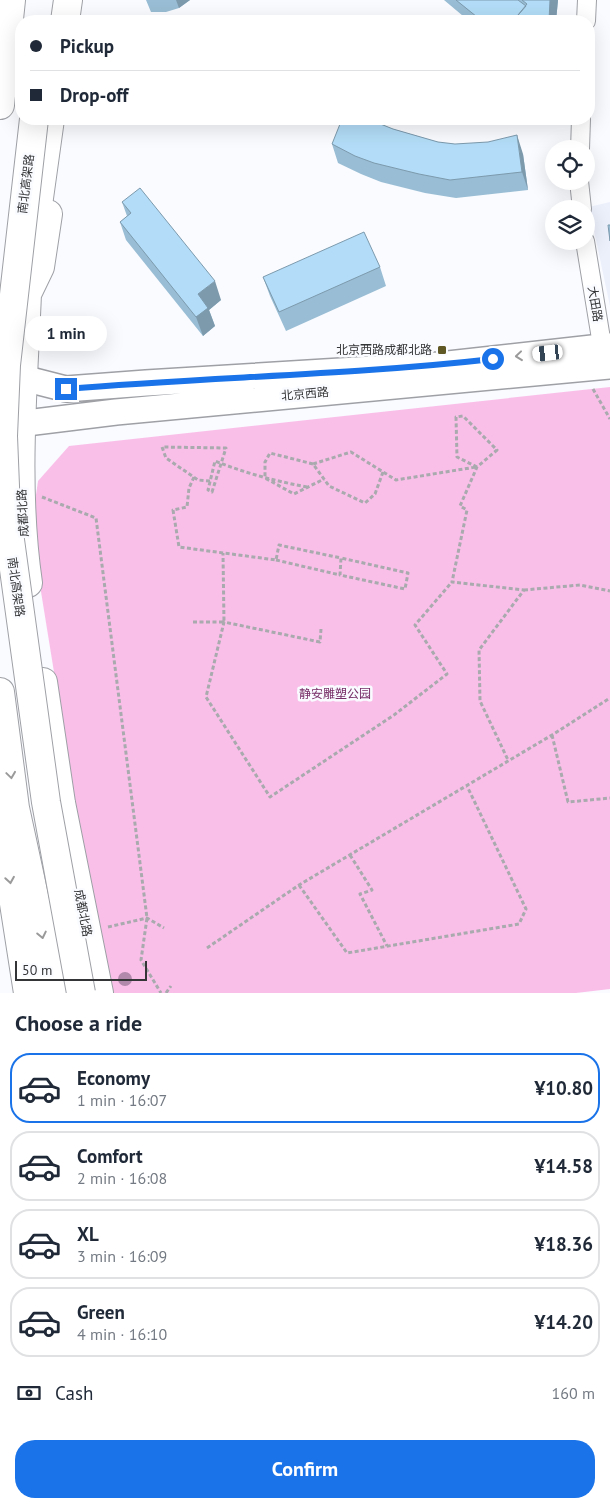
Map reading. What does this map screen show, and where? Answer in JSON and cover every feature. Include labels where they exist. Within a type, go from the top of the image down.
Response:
[{"type":"main road","points":[[0,105],[11,0]]},
{"type":"main road","points":[[47,15],[49,0]]},
{"type":"main road","points":[[55,15],[57,0]]},
{"type":"main road","points":[[66,15],[68,0]]},
{"type":"main road","points":[[76,15],[78,0]]},
{"type":"main road","name":"成都北路","points":[[42,125],[26,294],[23,378],[11,425],[21,488],[27,576],[61,803],[99,993]]},
{"type":"main road","name":"南北高架路","points":[[42,125],[14,284],[6,365],[3,436],[6,511],[46,802],[81,993]]},
{"type":"main road","points":[[26,294],[40,267],[61,125]]},
{"type":"main road","points":[[23,378],[66,389],[439,365],[602,359]]},
{"type":"main road","name":"北京西路","points":[[11,425],[602,359]]},
{"type":"main road","points":[[0,692],[15,808],[55,993]]},
{"type":"main road","points":[[0,814],[28,993]]},
{"type":"street","points":[[586,15],[587,0]]},
{"type":"street","points":[[581,140],[582,125]]},
{"type":"street","name":"大田路","points":[[586,250],[602,359]]},
{"type":"path","points":[[602,359],[610,419]]},
{"type":"path","points":[[223,553],[224,622],[206,697],[270,797],[394,716],[448,674],[415,625],[452,582],[467,510],[460,506],[477,467],[497,450],[463,416],[456,417],[457,457],[477,467]]},
{"type":"path","points":[[210,481],[194,478],[166,458],[162,447],[226,448],[221,463],[212,492],[208,490],[215,461],[221,463],[265,478],[307,487]]},
{"type":"path","points":[[265,478],[265,462],[270,453],[313,464],[351,452],[396,480],[477,467]]},
{"type":"path","points":[[313,464],[329,486],[365,503],[376,494],[383,472]]},
{"type":"path","points":[[194,478],[189,488],[187,508],[173,510],[179,547],[276,560],[405,589],[408,573],[279,545],[276,560]]},
{"type":"path","points":[[265,478],[294,494],[324,479]]},
{"type":"path","points":[[21,488],[96,518],[147,918],[142,960],[161,993]]},
{"type":"path","points":[[340,575],[341,558]]},
{"type":"path","points":[[452,582],[524,590],[580,585],[610,591]]},
{"type":"path","points":[[508,760],[480,702],[480,650],[524,590]]},
{"type":"path","points":[[193,622],[224,622],[320,642],[320,629]]},
{"type":"path","points":[[207,948],[300,885],[552,735],[610,698]]},
{"type":"path","points":[[552,735],[568,802],[610,798]]},
{"type":"path","points":[[300,885],[346,953],[520,924],[526,909],[467,786]]},
{"type":"path","points":[[350,855],[372,890],[360,894],[388,946]]},
{"type":"path","points":[[86,931],[147,918],[164,928]]},
{"type":"path","points":[[166,993],[171,986]]},
{"type":"shaded area","points":[[610,202],[610,306],[595,235],[595,206]]},
{"type":"green space","name":"静安雕塑公园","points":[[610,387],[610,989],[576,993],[106,993],[31,530],[38,481],[69,446]]},
{"type":"building","points":[[456,0],[518,0],[526,6],[518,15],[475,15]]},
{"type":"building","points":[[522,0],[550,0],[549,15],[518,15],[527,4]]},
{"type":"building","points":[[340,125],[383,125],[438,142],[455,144],[488,142],[517,135],[522,172],[450,180],[374,163],[332,144]]},
{"type":"building","points":[[140,188],[215,281],[198,294],[208,308],[196,317],[120,222],[131,213],[122,202]]},
{"type":"building","points":[[608,225],[610,225],[610,241]]},
{"type":"building","points":[[364,232],[380,267],[279,312],[263,277]]},
{"type":"place","name":"北京西路成都北路","points":[[442,350]]},
{"type":"route","points":[[66,389],[439,365],[493,359]]}]
